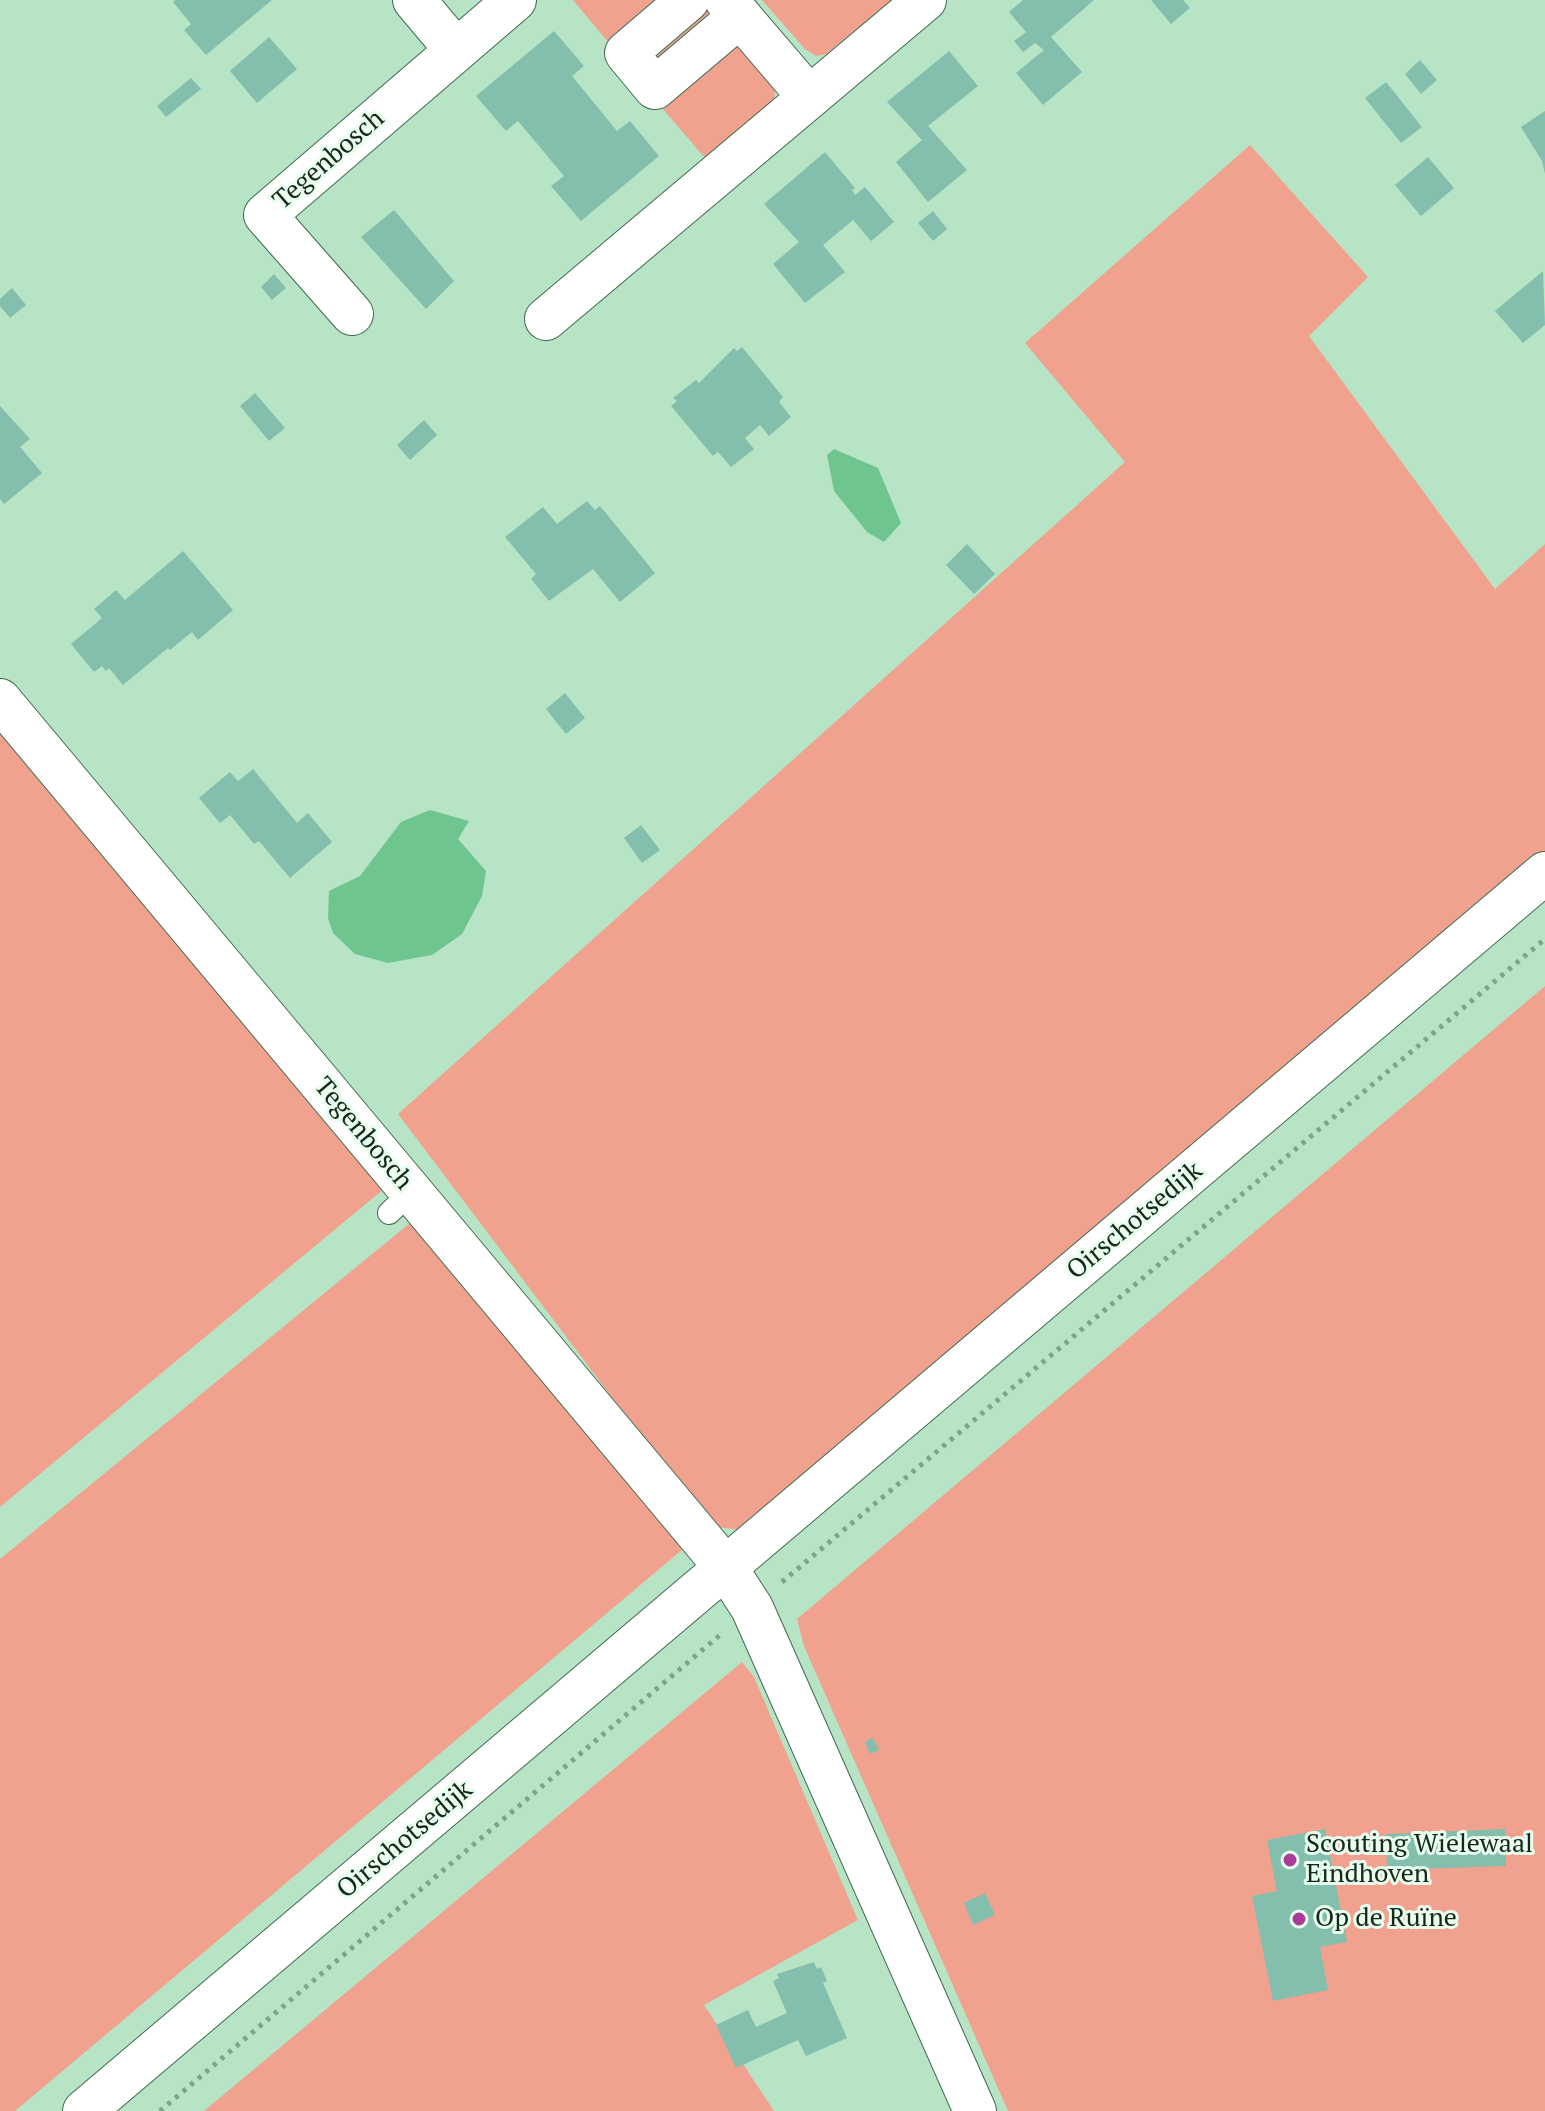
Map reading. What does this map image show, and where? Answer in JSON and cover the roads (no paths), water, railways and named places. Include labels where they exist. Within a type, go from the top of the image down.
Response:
[{"type":"street","points":[[414,0],[456,50]]},
{"type":"street","name":"Tegenbosch","points":[[352,314],[265,215],[515,0]]},
{"type":"street","points":[[688,0],[626,53],[655,88],[733,8],[809,97]]},
{"type":"street","points":[[546,319],[925,0]]},
{"type":"street","name":"Tegenbosch","points":[[0,700],[400,1202],[726,1568]]},
{"type":"street","name":"Oirschotsedijk","points":[[84,2111],[1545,873]]},
{"type":"street","points":[[726,1568],[752,1608],[975,2111]]},
{"type":"place","name":"Scouting Wielewaal Eindhoven","points":[[1290,1860]]},
{"type":"place","name":"Op de Ruïne","points":[[1299,1919]]}]
